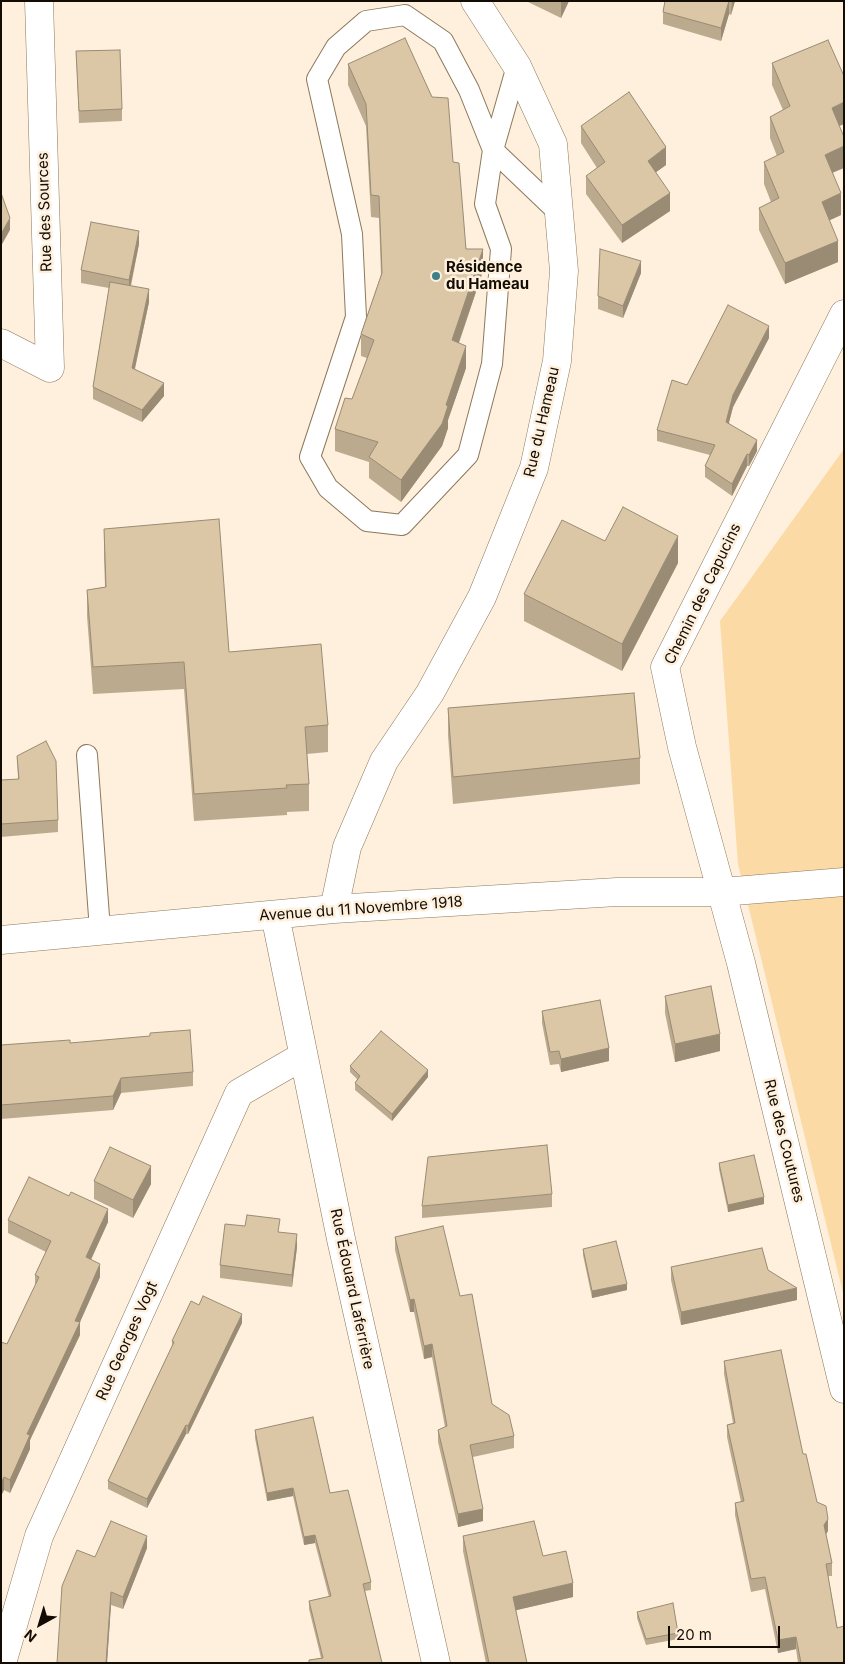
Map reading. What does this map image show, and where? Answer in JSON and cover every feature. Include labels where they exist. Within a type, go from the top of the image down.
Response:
[{"type":"street","name":"Rue des Sources","points":[[1,343],[50,368],[39,1]]},
{"type":"street","name":"Rue du Hameau","points":[[334,909],[347,847],[384,761],[430,693],[482,597],[534,468],[557,361],[564,271],[553,144],[517,66],[475,1]]},
{"type":"street","name":"Chemin des Capucins","points":[[722,892],[682,747],[665,667],[844,314]]},
{"type":"street","name":"Avenue du 11 Novembre 1918","points":[[1,940],[334,909],[617,892],[722,892],[844,882]]},
{"type":"street","name":"Rue des Coutures","points":[[722,892],[844,1390]]},
{"type":"street","name":"Rue Édouard Laferrière","points":[[274,914],[341,1239],[436,1663]]},
{"type":"street","name":"Rue Georges Vogt","points":[[2,1663],[39,1536],[239,1092],[303,1056]]},
{"type":"lane","points":[[517,66],[493,150],[485,204],[501,249],[492,364],[468,455],[402,525],[367,520],[328,488],[310,457],[356,317],[352,234],[317,79],[336,47],[366,21],[405,14],[443,41],[469,90],[493,150],[559,213]]},
{"type":"lane","points":[[87,756],[100,930]]},
{"type":"shaded area","points":[[844,449],[844,1297],[738,864],[720,621]]},
{"type":"building","points":[[665,1],[729,1],[721,28],[663,12]]},
{"type":"building","name":"Résidence du Hameau","points":[[405,38],[432,97],[448,98],[453,162],[459,163],[466,249],[483,249],[452,340],[466,346],[446,405],[448,406],[442,424],[401,480],[369,457],[378,442],[335,429],[345,398],[352,399],[374,340],[361,334],[382,273],[379,196],[371,195],[366,104],[348,64]]},
{"type":"building","points":[[828,40],[844,76],[844,102],[832,108],[844,137],[844,146],[825,155],[841,193],[822,202],[838,241],[785,263],[759,208],[779,198],[764,162],[784,152],[770,117],[790,106],[772,63]]},
{"type":"building","points":[[120,50],[122,109],[79,111],[76,51]]},
{"type":"building","points":[[629,92],[666,147],[648,161],[670,193],[622,225],[586,176],[605,162],[581,126]]},
{"type":"building","points":[[1,193],[10,218],[1,234]]},
{"type":"building","points":[[91,222],[139,231],[129,280],[81,270]]},
{"type":"building","points":[[600,249],[641,261],[623,306],[598,296]]},
{"type":"building","points":[[110,282],[149,289],[132,368],[164,383],[142,410],[93,387]]},
{"type":"building","points":[[728,305],[769,326],[733,395],[726,422],[757,440],[749,455],[747,454],[732,484],[705,466],[715,445],[657,430],[672,380],[687,385]]},
{"type":"building","points":[[623,507],[678,536],[622,644],[524,594],[562,520],[605,541]]},
{"type":"building","points":[[219,519],[229,652],[321,644],[328,725],[305,727],[309,784],[286,785],[287,788],[194,794],[184,662],[93,667],[87,590],[106,587],[104,529]]},
{"type":"building","points":[[634,693],[640,758],[453,777],[448,708]]},
{"type":"building","points":[[46,741],[56,761],[58,820],[1,824],[1,780],[19,779],[17,756]]},
{"type":"building","points":[[711,986],[720,1034],[675,1044],[665,996]]},
{"type":"building","points":[[600,1000],[609,1048],[561,1059],[559,1051],[550,1052],[542,1011]]},
{"type":"building","points":[[190,1030],[193,1072],[121,1078],[113,1096],[1,1105],[1,1045],[70,1040],[70,1043],[150,1036],[150,1033]]},
{"type":"building","points":[[381,1031],[428,1070],[392,1114],[355,1083],[360,1076],[350,1066]]},
{"type":"building","points":[[547,1145],[552,1194],[422,1206],[428,1157]]},
{"type":"building","points":[[110,1147],[151,1166],[133,1200],[94,1181]]},
{"type":"building","points":[[754,1155],[764,1197],[728,1205],[719,1163]]},
{"type":"building","points":[[29,1177],[69,1196],[71,1192],[108,1209],[86,1257],[100,1264],[75,1321],[80,1322],[27,1434],[30,1435],[10,1480],[4,1477],[1,1483],[1,1342],[7,1344],[39,1277],[35,1275],[51,1241],[8,1220]]},
{"type":"building","points":[[247,1215],[280,1219],[278,1232],[297,1234],[292,1275],[220,1265],[225,1224],[245,1226]]},
{"type":"building","points":[[443,1226],[460,1296],[472,1294],[492,1404],[509,1415],[514,1436],[470,1445],[483,1509],[458,1514],[438,1430],[447,1426],[432,1344],[424,1346],[414,1299],[410,1300],[395,1237]]},
{"type":"building","points":[[616,1241],[627,1284],[592,1291],[583,1249]]},
{"type":"building","points":[[762,1248],[768,1270],[797,1288],[681,1312],[671,1267]]},
{"type":"building","points":[[203,1296],[242,1314],[188,1426],[186,1425],[147,1499],[108,1481],[174,1342],[172,1341],[191,1301],[199,1305]]},
{"type":"building","points":[[781,1350],[803,1454],[806,1454],[817,1502],[826,1506],[828,1519],[824,1525],[832,1563],[826,1564],[837,1628],[844,1626],[844,1663],[801,1663],[796,1637],[778,1640],[765,1577],[751,1579],[735,1503],[744,1501],[727,1425],[735,1423],[724,1361]]},
{"type":"building","points":[[313,1417],[330,1493],[348,1490],[371,1582],[363,1584],[382,1663],[309,1663],[309,1660],[323,1658],[309,1601],[331,1596],[315,1535],[304,1537],[293,1488],[267,1493],[255,1430]]},
{"type":"building","points":[[111,1521],[147,1536],[123,1597],[111,1592],[106,1663],[57,1663],[62,1586],[77,1550],[95,1557]]},
{"type":"building","points":[[534,1521],[543,1556],[566,1551],[573,1583],[513,1597],[527,1663],[489,1663],[463,1536]]},
{"type":"building","points":[[673,1603],[678,1633],[646,1639],[637,1612]]},
{"type":"place","name":"Résidence du Hameau","points":[[436,276]]}]
